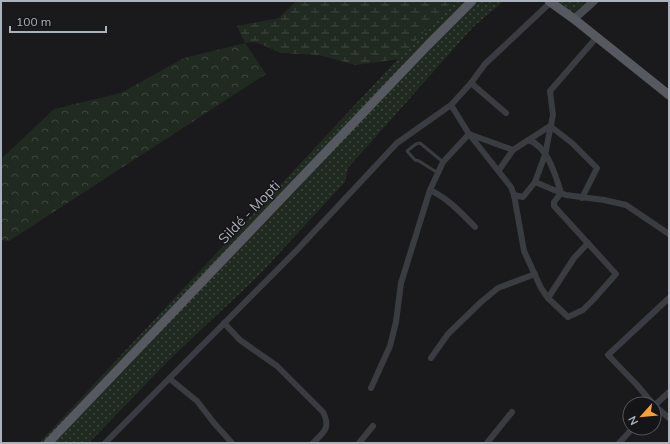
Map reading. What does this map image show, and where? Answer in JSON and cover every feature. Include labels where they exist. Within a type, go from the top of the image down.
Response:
[{"type":"main road","name":"Sildé - Mopti","points":[[48,443],[428,45],[472,1]]},
{"type":"main road","points":[[574,19],[594,1]]},
{"type":"main road","points":[[550,2],[574,19],[669,95]]},
{"type":"street","points":[[106,443],[297,250],[397,143],[450,105],[471,84],[485,64],[550,2]]},
{"type":"street","points":[[514,195],[524,197],[535,182],[545,155],[553,114],[550,91],[596,38]]},
{"type":"street","points":[[471,84],[506,113]]},
{"type":"street","points":[[450,105],[469,134],[511,187],[514,195],[524,251],[534,274],[548,298],[568,317],[583,310],[594,300],[616,274],[554,206],[554,202],[561,193]]},
{"type":"street","points":[[499,170],[513,150],[550,126]]},
{"type":"street","points":[[550,126],[572,143],[597,168],[582,198]]},
{"type":"street","points":[[469,134],[513,150]]},
{"type":"street","points":[[371,388],[390,346],[396,322],[401,283],[430,190],[444,162],[469,134]]},
{"type":"street","points":[[528,140],[537,144],[554,169],[561,193]]},
{"type":"street","points":[[535,182],[561,193],[582,198],[604,200],[626,206],[669,234]]},
{"type":"street","points":[[430,190],[452,203],[475,227]]},
{"type":"street","points":[[548,298],[574,258],[588,244]]},
{"type":"street","points":[[431,358],[448,334],[481,302],[498,288],[534,274]]},
{"type":"street","points":[[646,396],[608,355],[669,298]]},
{"type":"street","points":[[224,323],[240,340],[277,366],[323,412],[327,420],[325,430],[313,443]]},
{"type":"street","points":[[170,379],[197,401],[214,424],[232,443]]},
{"type":"street","points":[[488,443],[512,412]]},
{"type":"street","points":[[359,443],[372,426]]},
{"type":"lane","points":[[438,173],[415,160],[408,151],[416,144],[420,143],[444,162]]},
{"type":"green space","points":[[296,1],[452,1],[399,59],[356,65],[319,55],[281,53],[256,42],[245,43],[237,26],[279,18]]},
{"type":"green space","points":[[452,1],[504,1],[473,27],[348,168],[345,182],[258,276],[168,361],[89,443],[39,443]]},
{"type":"green space","points":[[545,1],[587,1],[568,18]]},
{"type":"green space","points":[[245,43],[266,74],[9,241],[1,240],[1,159],[54,109],[121,93],[184,58]]}]
